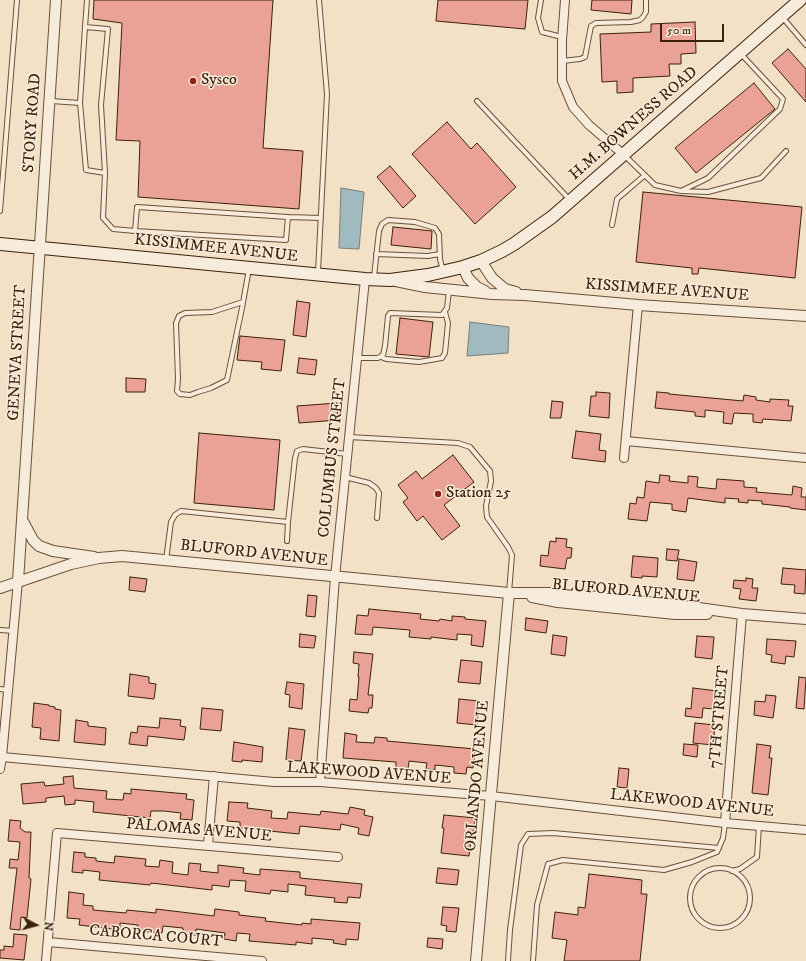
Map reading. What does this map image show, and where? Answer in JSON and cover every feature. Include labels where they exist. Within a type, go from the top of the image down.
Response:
[{"type":"main road","name":"H.M. BOWNESS ROAD","points":[[481,261],[514,244],[552,217],[800,0]]},
{"type":"main road","name":"KISSIMMEE AVENUE","points":[[0,244],[370,280],[390,280],[428,275],[464,267],[481,261]]},
{"type":"street","name":"STORY ROAD","points":[[40,248],[56,0]]},
{"type":"street","points":[[565,0],[562,36],[562,80],[573,106],[589,124],[624,155]]},
{"type":"street","name":"GENEVA STREET","points":[[18,581],[40,248]]},
{"type":"street","name":"KISSIMMEE AVENUE","points":[[481,261],[492,278],[505,289],[525,295]]},
{"type":"street","points":[[464,267],[468,278],[476,287],[492,294]]},
{"type":"street","name":"COLUMBUS STREET","points":[[320,782],[335,577],[345,476],[357,358],[370,280]]},
{"type":"street","name":"KISSIMMEE AVENUE","points":[[390,280],[425,287],[492,294],[525,295],[638,305],[806,316]]},
{"type":"street","points":[[624,458],[638,305]]},
{"type":"street","points":[[626,442],[806,458]]},
{"type":"street","points":[[23,521],[33,540],[39,546],[53,551],[99,558]]},
{"type":"street","name":"BLUFORD AVENUE","points":[[0,588],[71,564],[99,558],[122,556],[509,593],[558,593],[677,605],[742,614],[806,619]]},
{"type":"street","points":[[0,769],[2,757],[4,690],[14,631],[18,581]]},
{"type":"street","name":"ORLANDO AVENUE","points":[[476,961],[509,593]]},
{"type":"street","name":"7TH STREET","points":[[725,823],[742,614]]},
{"type":"street","name":"LAKEWOOD AVENUE","points":[[2,757],[274,782],[320,782],[491,796],[725,823],[806,830]]},
{"type":"street","points":[[208,845],[214,776]]},
{"type":"street","name":"PALOMAS AVENUE","points":[[48,942],[57,834],[208,845],[338,857]]},
{"type":"street","points":[[46,961],[48,942]]},
{"type":"street","name":"CABORCA COURT","points":[[48,942],[262,961]]},
{"type":"lane","points":[[0,211],[17,0]]},
{"type":"lane","points":[[87,0],[80,102],[86,170],[105,173]]},
{"type":"lane","points":[[318,275],[327,94],[319,0]]},
{"type":"lane","points":[[541,0],[538,18],[542,32],[562,36]]},
{"type":"lane","points":[[562,61],[586,57],[591,26],[596,23],[631,22],[640,20],[646,12],[646,0]]},
{"type":"lane","points":[[781,16],[806,45]]},
{"type":"lane","points":[[85,27],[108,28],[101,105],[105,173],[103,218],[113,229],[286,240],[288,217]]},
{"type":"lane","points":[[681,191],[708,178],[780,109],[783,99],[739,53]]},
{"type":"lane","points":[[50,100],[80,102]]},
{"type":"lane","points":[[477,101],[571,201]]},
{"type":"lane","points":[[624,155],[655,185],[681,191],[708,192],[760,178],[786,151]]},
{"type":"lane","points":[[612,225],[617,199],[645,176]]},
{"type":"lane","points":[[135,231],[137,207],[321,218]]},
{"type":"lane","points":[[370,280],[376,254],[378,231],[382,224],[388,220],[415,222],[435,228],[439,234],[443,272]]},
{"type":"lane","points":[[376,254],[428,256],[440,254]]},
{"type":"lane","points":[[243,302],[212,312],[186,313],[179,316],[176,323],[177,391],[180,394],[190,395],[211,388],[227,380],[243,302],[249,268]]},
{"type":"lane","points":[[381,357],[385,346],[388,316],[390,313],[439,316],[445,312],[447,308],[450,290]]},
{"type":"lane","points":[[357,358],[381,357],[386,359],[419,362],[442,358],[445,353],[448,323],[445,312]]},
{"type":"lane","points":[[349,437],[458,443],[470,447],[490,471],[491,481],[486,506],[487,517],[512,555],[509,593]]},
{"type":"lane","points":[[287,542],[295,458],[297,451],[303,449],[348,454]]},
{"type":"lane","points":[[345,476],[369,483],[376,488],[379,493],[377,518]]},
{"type":"lane","points":[[166,560],[171,522],[175,515],[181,511],[288,522]]},
{"type":"lane","points":[[0,630],[14,631]]},
{"type":"lane","points":[[533,961],[537,905],[548,864],[563,860],[664,870],[699,860],[717,852],[723,838],[725,823]]},
{"type":"lane","points":[[732,871],[740,877],[746,885],[750,903],[747,913],[741,921],[732,926],[723,928],[713,927],[703,923],[696,916],[692,908],[690,898],[692,888],[697,879],[704,873],[713,869],[723,868],[732,871],[740,869],[757,857],[760,826]]},
{"type":"lane","points":[[508,961],[510,930],[521,846],[528,834],[553,833],[719,848]]},
{"type":"water","points":[[341,188],[364,192],[359,249],[339,248]]},
{"type":"water","points":[[470,322],[509,327],[508,353],[467,356]]},
{"type":"building","name":"Sysco","points":[[94,0],[273,0],[263,148],[303,151],[299,209],[138,197],[140,141],[116,140],[122,23],[93,19]]},
{"type":"building","points":[[438,0],[528,0],[525,29],[436,21]]},
{"type":"building","points":[[592,0],[632,0],[631,14],[591,10]]},
{"type":"building","points":[[695,22],[696,53],[681,54],[681,64],[669,64],[670,76],[633,78],[633,92],[617,93],[617,81],[602,82],[600,34],[651,32],[651,24]]},
{"type":"building","points":[[788,49],[806,69],[806,102],[772,63]]},
{"type":"building","points":[[754,83],[775,109],[696,173],[675,148]]},
{"type":"building","points":[[447,122],[471,149],[477,143],[516,187],[475,224],[412,154]]},
{"type":"building","points":[[390,166],[416,196],[403,208],[377,177]]},
{"type":"building","points":[[643,192],[802,207],[795,278],[699,268],[698,274],[692,274],[692,268],[636,262]]},
{"type":"building","points":[[393,227],[432,231],[431,249],[391,245]]},
{"type":"building","points":[[297,301],[310,303],[306,337],[293,335]]},
{"type":"building","points":[[400,318],[433,322],[429,357],[396,354]]},
{"type":"building","points":[[240,336],[285,340],[281,371],[261,369],[262,362],[237,360]]},
{"type":"building","points":[[299,358],[317,360],[315,375],[297,373]]},
{"type":"building","points":[[126,378],[146,379],[145,392],[126,392]]},
{"type":"building","points":[[596,392],[610,393],[609,418],[589,416],[591,396],[596,396]]},
{"type":"building","points":[[657,392],[743,401],[744,395],[756,397],[756,400],[770,402],[770,399],[789,400],[788,406],[793,406],[791,421],[763,419],[762,423],[753,422],[753,414],[734,413],[732,424],[723,423],[724,412],[705,410],[705,417],[695,416],[695,412],[655,408]]},
{"type":"building","points":[[552,401],[563,402],[561,418],[550,418]]},
{"type":"building","points":[[337,403],[338,420],[299,423],[297,406]]},
{"type":"building","points":[[576,431],[601,434],[599,450],[606,451],[605,462],[572,458]]},
{"type":"building","points":[[199,433],[280,440],[274,510],[194,503]]},
{"type":"building","points":[[453,455],[474,482],[444,505],[460,526],[442,540],[423,516],[417,521],[403,502],[408,498],[398,485],[416,471],[422,479]]},
{"type":"building","points":[[660,475],[670,476],[669,481],[688,483],[688,476],[698,477],[697,487],[716,489],[717,479],[744,481],[744,487],[757,488],[756,492],[792,495],[793,486],[802,488],[801,497],[806,497],[806,510],[762,504],[762,501],[748,500],[748,503],[738,502],[739,499],[725,498],[725,503],[688,498],[686,512],[672,510],[672,504],[650,502],[647,521],[628,519],[630,503],[636,504],[637,497],[644,498],[646,481],[659,483]]},
{"type":"building","points":[[556,538],[567,539],[566,547],[572,548],[571,558],[567,558],[565,569],[540,566],[541,555],[548,556],[550,541],[556,542]]},
{"type":"building","points":[[667,549],[679,550],[677,561],[666,560]]},
{"type":"building","points":[[633,556],[658,558],[657,577],[631,577]]},
{"type":"building","points":[[679,559],[697,562],[694,581],[677,579]]},
{"type":"building","points":[[783,568],[806,570],[805,594],[794,593],[795,585],[781,584]]},
{"type":"building","points":[[130,577],[147,579],[145,592],[129,590]]},
{"type":"building","points":[[746,578],[753,579],[752,588],[758,588],[756,601],[739,599],[741,589],[733,588],[734,580],[746,581]]},
{"type":"building","points":[[308,595],[317,596],[315,617],[306,616]]},
{"type":"building","points":[[369,609],[421,614],[420,619],[439,621],[440,619],[452,621],[452,616],[486,621],[483,647],[471,645],[472,635],[457,634],[457,640],[431,637],[431,639],[409,637],[410,630],[373,627],[372,635],[355,634],[357,615],[368,616]]},
{"type":"building","points":[[526,618],[548,621],[546,633],[525,630]]},
{"type":"building","points":[[300,634],[316,636],[314,648],[299,647]]},
{"type":"building","points":[[553,635],[567,637],[565,656],[551,654]]},
{"type":"building","points":[[697,636],[714,637],[712,659],[695,657]]},
{"type":"building","points":[[767,639],[796,641],[794,657],[786,656],[785,664],[771,662],[772,655],[766,654]]},
{"type":"building","points":[[354,652],[373,654],[368,695],[373,695],[372,708],[369,708],[368,713],[349,711],[350,699],[357,700],[359,677],[359,664],[353,663]]},
{"type":"building","points":[[461,660],[482,662],[480,684],[458,682]]},
{"type":"building","points":[[130,674],[149,677],[149,683],[156,684],[154,699],[128,696]]},
{"type":"building","points":[[799,677],[806,678],[804,709],[796,708]]},
{"type":"building","points":[[287,682],[304,684],[302,709],[289,707],[290,695],[285,694]]},
{"type":"building","points":[[693,688],[717,691],[715,709],[703,708],[702,718],[685,716],[686,708],[691,709]]},
{"type":"building","points":[[766,695],[776,696],[773,718],[754,715],[755,701],[765,702]]},
{"type":"building","points":[[459,699],[479,701],[477,725],[457,723]]},
{"type":"building","points":[[34,703],[49,705],[55,707],[55,709],[61,710],[59,741],[40,739],[41,728],[32,727]]},
{"type":"building","points":[[202,708],[223,710],[221,731],[200,729]]},
{"type":"building","points":[[160,718],[181,720],[180,726],[186,727],[184,740],[148,736],[147,746],[129,744],[131,732],[137,733],[138,726],[159,728]]},
{"type":"building","points":[[76,720],[88,722],[88,726],[106,728],[105,745],[74,742]]},
{"type":"building","points":[[695,723],[715,725],[713,745],[693,743]]},
{"type":"building","points":[[289,728],[305,730],[301,761],[286,760]]},
{"type":"building","points":[[345,733],[357,735],[356,742],[374,743],[375,737],[387,738],[387,741],[475,749],[473,768],[467,767],[466,774],[454,773],[454,767],[435,765],[435,770],[426,769],[427,763],[409,761],[408,769],[396,768],[396,762],[343,758]]},
{"type":"building","points":[[234,742],[263,747],[262,762],[242,760],[242,762],[232,761]]},
{"type":"building","points":[[684,744],[698,745],[697,757],[683,755]]},
{"type":"building","points":[[757,744],[771,746],[769,758],[772,758],[768,795],[752,793]]},
{"type":"building","points":[[619,768],[629,769],[627,788],[617,787]]},
{"type":"building","points":[[73,776],[74,788],[107,791],[106,799],[123,800],[124,793],[131,794],[131,789],[187,794],[186,799],[194,800],[192,820],[180,819],[181,813],[164,811],[151,811],[150,818],[93,812],[94,802],[75,800],[75,804],[65,805],[64,796],[46,798],[46,802],[23,804],[21,784],[44,782],[45,786],[64,784],[63,777]]},
{"type":"building","points":[[229,802],[248,803],[247,808],[272,811],[271,818],[287,819],[288,812],[320,815],[321,811],[348,814],[350,807],[365,810],[364,815],[373,817],[369,836],[358,834],[359,828],[341,824],[340,830],[300,826],[299,834],[240,828],[240,822],[227,821]]},
{"type":"building","points":[[444,815],[475,818],[469,856],[441,853]]},
{"type":"building","points":[[10,820],[21,821],[20,828],[25,832],[31,832],[29,878],[31,879],[27,918],[21,917],[20,930],[10,929],[17,868],[9,868],[10,859],[18,860],[20,842],[8,841]]},
{"type":"building","points":[[74,852],[85,853],[85,857],[96,858],[96,861],[114,863],[115,856],[146,859],[145,866],[159,867],[160,860],[173,862],[172,873],[188,875],[189,863],[201,864],[200,871],[218,873],[218,865],[244,868],[243,873],[260,875],[260,869],[300,872],[300,878],[362,884],[360,898],[348,897],[347,903],[334,902],[335,898],[305,895],[306,886],[288,884],[288,892],[271,890],[270,894],[245,891],[246,881],[230,880],[229,887],[212,885],[212,890],[151,883],[150,885],[99,880],[100,872],[83,870],[83,873],[72,872]]},
{"type":"building","points":[[438,868],[459,870],[457,885],[436,883]]},
{"type":"building","points":[[589,874],[642,880],[641,894],[647,894],[640,961],[564,961],[567,940],[552,938],[555,912],[578,915],[578,907],[585,908]]},
{"type":"building","points":[[69,892],[84,894],[83,905],[93,906],[93,910],[126,913],[127,910],[156,913],[156,909],[214,916],[215,909],[239,912],[239,915],[266,918],[265,921],[302,925],[302,923],[311,924],[311,919],[360,923],[358,940],[346,939],[346,945],[333,943],[334,940],[312,938],[312,944],[296,942],[296,945],[249,941],[250,934],[237,933],[236,941],[224,939],[225,933],[196,929],[196,935],[183,934],[183,928],[163,926],[162,933],[137,931],[138,925],[120,923],[120,930],[79,925],[80,919],[67,918]]},
{"type":"building","points":[[443,907],[459,908],[456,932],[446,931],[447,926],[441,925]]},
{"type":"building","points":[[14,934],[27,935],[24,960],[0,958],[0,950],[4,950],[4,946],[13,947]]},
{"type":"building","points":[[428,938],[443,939],[442,949],[427,947]]},
{"type":"place","name":"Sysco","points":[[193,81]]},
{"type":"place","name":"Station 25","points":[[438,494]]}]
